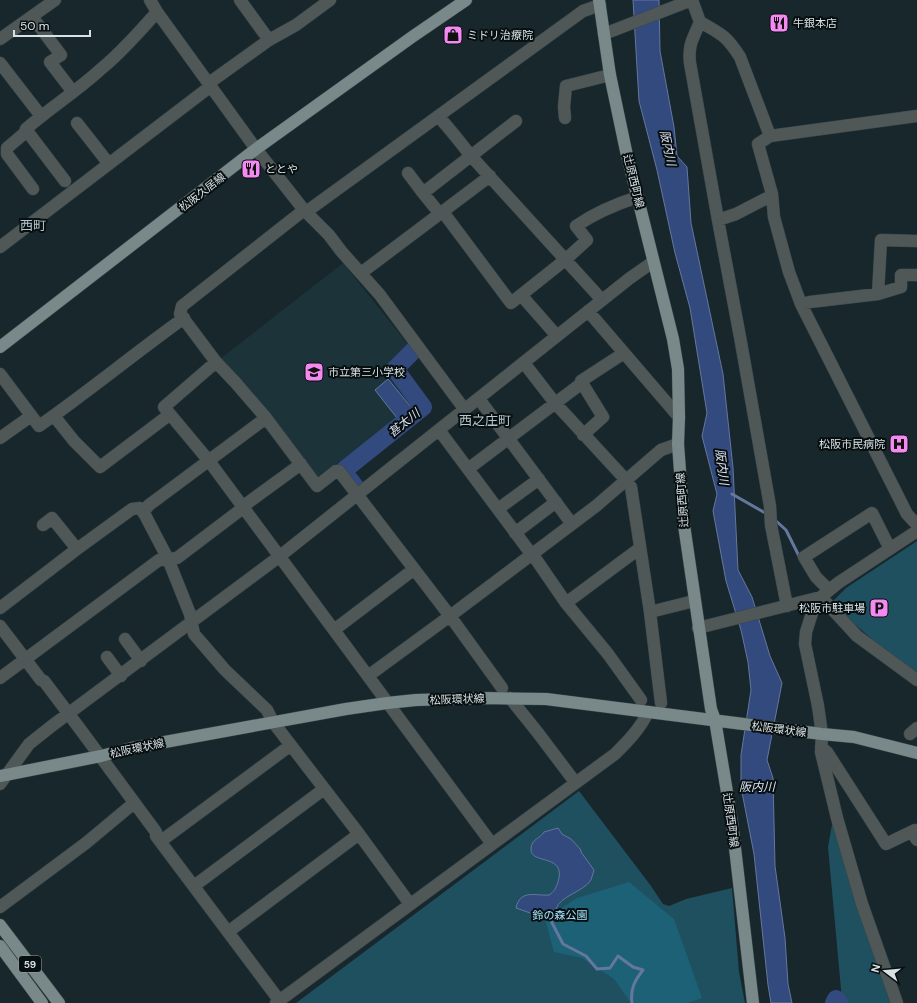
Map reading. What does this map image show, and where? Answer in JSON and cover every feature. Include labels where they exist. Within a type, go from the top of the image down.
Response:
[{"type":"main road","name":"松阪久居線","points":[[0,347],[256,150],[412,37],[466,0]]},
{"type":"main road","name":"辻原西町線","points":[[600,3],[607,33],[610,75],[626,151],[673,339],[678,369],[678,444],[684,525],[694,601],[702,627],[710,709],[720,721],[753,1003]]},
{"type":"main road","name":"松阪環状線","points":[[2,778],[132,748],[273,722],[387,703],[462,698],[546,699],[817,734],[854,737],[917,753]]},
{"type":"main road","name":"59","points":[[0,925],[59,1003]]},
{"type":"main road","name":"59","points":[[0,947],[42,1003]]},
{"type":"street","points":[[0,39],[54,0]]},
{"type":"street","points":[[150,0],[157,12],[256,150],[305,211],[380,294],[465,410]]},
{"type":"street","points":[[240,0],[269,40]]},
{"type":"street","points":[[0,248],[210,84],[269,40],[296,24],[330,0]]},
{"type":"street","points":[[607,33],[689,1],[700,22],[723,35],[737,52],[751,83],[770,136]]},
{"type":"street","points":[[502,688],[450,616],[413,570],[339,471],[336,471],[317,486],[266,418],[216,362],[180,314],[182,306],[305,211],[583,11],[600,3]]},
{"type":"street","points":[[34,189],[3,147],[27,131],[26,129],[41,116],[101,70],[131,42],[157,12]]},
{"type":"street","points":[[36,22],[61,55],[50,62],[73,92]]},
{"type":"street","points":[[700,22],[691,42],[689,51],[786,606]]},
{"type":"street","points":[[0,63],[41,116]]},
{"type":"street","points":[[565,118],[564,107],[566,86],[610,75]]},
{"type":"street","points":[[438,116],[452,130],[454,135],[471,156],[602,300]]},
{"type":"street","points":[[917,116],[770,136],[758,144],[772,194],[774,217],[789,272],[801,304],[907,514],[917,525]]},
{"type":"street","points":[[423,193],[516,121]]},
{"type":"street","points":[[77,123],[109,164]]},
{"type":"street","points":[[27,131],[65,181]]},
{"type":"street","points":[[408,173],[511,303],[565,260],[587,240],[576,226],[617,204],[638,197]]},
{"type":"street","points":[[361,273],[490,176]]},
{"type":"street","points":[[718,220],[736,214],[767,198],[772,198]]},
{"type":"street","points":[[878,294],[881,240],[917,241]]},
{"type":"street","points":[[2,778],[29,744],[280,556],[588,311],[630,278],[654,262]]},
{"type":"street","points":[[801,304],[878,294],[901,287],[901,275],[917,275]]},
{"type":"street","points":[[521,295],[557,336]]},
{"type":"street","points":[[588,311],[679,417]]},
{"type":"street","points":[[0,374],[39,426],[184,318]]},
{"type":"street","points":[[468,469],[582,383],[581,381],[624,353]]},
{"type":"street","points":[[216,362],[164,407],[209,461],[242,508],[280,556],[492,844]]},
{"type":"street","points":[[524,363],[555,403],[631,487],[650,612],[661,703]]},
{"type":"street","points":[[582,383],[603,417],[583,435]]},
{"type":"street","points":[[479,399],[572,524]]},
{"type":"street","points":[[54,416],[74,441],[100,467],[170,415]]},
{"type":"street","points":[[0,438],[31,416]]},
{"type":"street","points":[[143,512],[149,505],[266,418]]},
{"type":"street","points":[[439,430],[566,603],[608,654],[641,700]]},
{"type":"street","points":[[368,676],[596,506],[661,450],[678,444]]},
{"type":"street","points":[[0,678],[159,560],[177,558],[301,464]]},
{"type":"street","points":[[498,509],[539,479]]},
{"type":"street","points":[[515,533],[556,502]]},
{"type":"street","points":[[0,608],[76,549],[132,509],[140,508],[168,559],[190,614],[194,634],[225,670],[267,710],[273,722],[359,834],[410,904]]},
{"type":"street","points":[[890,548],[872,513],[804,557],[825,594],[857,636],[917,680]]},
{"type":"street","points":[[44,524],[52,518],[76,549]]},
{"type":"street","points":[[897,1003],[862,904],[837,818],[817,734],[818,706],[804,644],[806,632],[814,607],[825,594],[890,548],[917,531]]},
{"type":"street","points":[[566,603],[640,548]]},
{"type":"street","points":[[334,630],[413,570]]},
{"type":"street","points":[[702,627],[786,606],[825,594]]},
{"type":"street","points":[[650,612],[694,601]]},
{"type":"street","points":[[0,626],[101,756],[110,771],[156,832],[156,836],[278,1002],[574,782],[615,754],[642,726],[648,712]]},
{"type":"street","points":[[125,639],[141,661]]},
{"type":"street","points":[[107,657],[121,676]]},
{"type":"street","points":[[510,698],[574,782]]},
{"type":"street","points":[[161,841],[291,745]]},
{"type":"street","points":[[821,747],[827,752],[886,844],[916,833]]},
{"type":"street","points":[[194,886],[324,789]]},
{"type":"street","points":[[0,907],[86,843],[134,802]]},
{"type":"street","points":[[228,932],[359,834]]},
{"type":"shaded area","name":"市立第三小学校","points":[[343,263],[411,348],[391,368],[420,406],[344,468],[339,462],[316,478],[239,377],[220,359]]},
{"type":"green space","name":"松阪市駐車場","points":[[917,541],[917,673],[862,631],[833,601],[846,588]]},
{"type":"green space","name":"鈴の森公園","points":[[579,791],[663,904],[669,906],[686,899],[732,888],[739,972],[745,1003],[296,1003]]},
{"type":"green space","points":[[833,819],[894,1003],[843,1003],[842,1000],[828,847]]},
{"type":"green space","points":[[629,882],[674,919],[702,998],[687,1003],[631,1003],[614,979],[582,958],[554,952],[545,919],[577,898]]},
{"type":"water","name":"阪内川","points":[[633,0],[659,0],[660,51],[674,127],[677,156],[687,167],[691,223],[723,374],[733,468],[738,570],[752,597],[770,656],[782,683],[767,760],[773,778],[775,866],[785,938],[788,984],[792,1003],[771,1003],[768,985],[754,854],[741,787],[741,755],[751,690],[748,662],[741,630],[726,581],[713,511],[717,494],[702,436],[707,413],[690,308],[675,253],[657,170],[639,101]]},
{"type":"water","points":[[388,379],[411,407],[397,418],[375,390]]},
{"type":"water","points":[[558,828],[562,834],[571,839],[581,850],[594,870],[591,880],[583,888],[562,901],[546,918],[543,914],[538,916],[516,908],[521,898],[525,896],[549,895],[556,888],[559,873],[557,867],[553,863],[532,854],[531,846],[534,841],[544,832]]},
{"type":"waterway","name":"甚太川","points":[[356,488],[343,471],[423,407],[395,369],[414,350]]},
{"type":"waterway","points":[[732,494],[767,514]]},
{"type":"waterway","points":[[775,520],[786,530],[800,558]]},
{"type":"waterway","points":[[548,915],[563,944],[586,956],[597,969],[610,968],[618,956],[633,967],[643,970],[634,985],[632,1003]]},
{"type":"waterway","points":[[834,1003],[836,999],[839,1003]]},
{"type":"place","name":"牛銀本店","points":[[779,23]]},
{"type":"place","name":"ミドリ治療院","points":[[453,35]]},
{"type":"place","name":"ととや","points":[[251,169]]},
{"type":"place","name":"市立第三小学校","points":[[314,372]]},
{"type":"place","name":"松阪市民病院","points":[[899,444]]},
{"type":"place","name":"松阪市駐車場","points":[[879,608]]},
{"type":"district","name":"西町","points":[[33,225]]},
{"type":"district","name":"西之庄町","points":[[485,420]]}]
